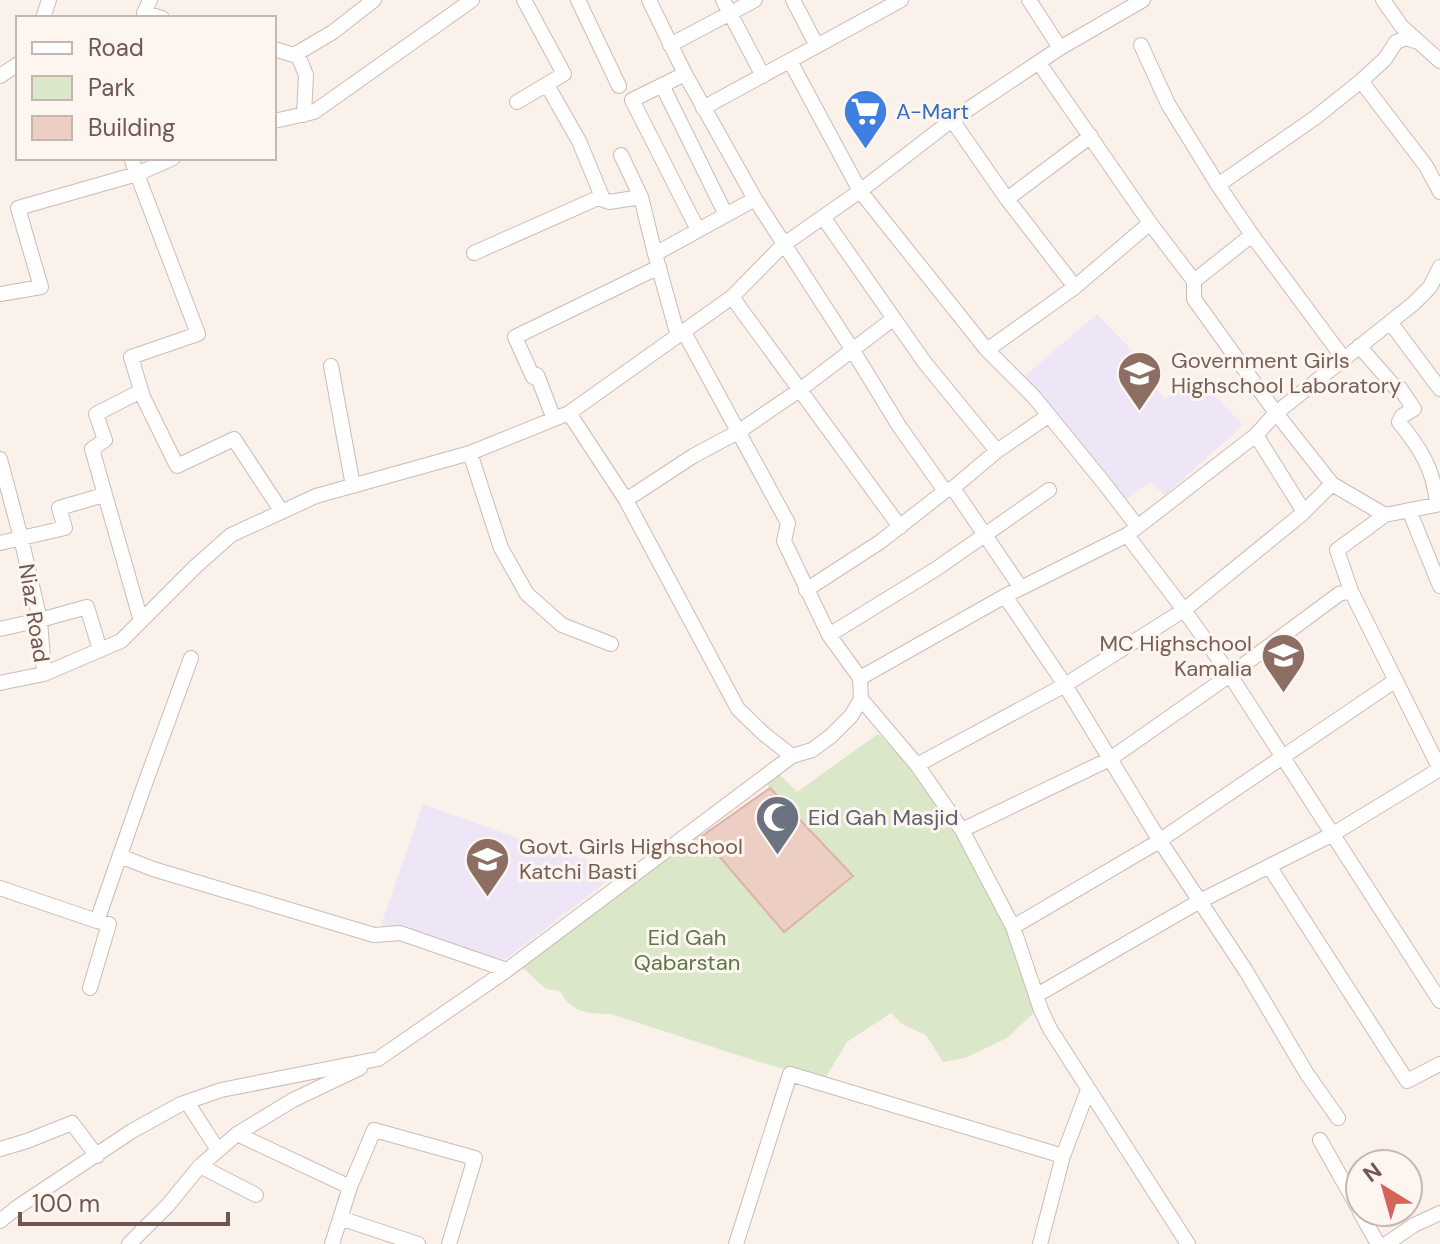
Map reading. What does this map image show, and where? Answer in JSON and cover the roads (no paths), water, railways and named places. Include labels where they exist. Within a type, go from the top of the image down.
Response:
[{"type":"street","points":[[150,0],[144,13],[155,16]]},
{"type":"street","points":[[276,50],[294,55],[333,32],[374,0]]},
{"type":"street","points":[[276,121],[314,112],[472,0]]},
{"type":"street","points":[[578,0],[619,86]]},
{"type":"street","points":[[649,0],[703,108],[783,245],[899,426],[986,534],[1021,588]]},
{"type":"street","points":[[670,45],[726,7],[755,0]]},
{"type":"street","points":[[793,0],[817,46]]},
{"type":"street","points":[[703,108],[901,0]]},
{"type":"street","points":[[1029,0],[1060,48]]},
{"type":"street","points":[[0,683],[44,674],[121,641],[231,535],[316,496],[470,453],[569,413],[732,297],[783,245],[952,120],[1060,48],[1143,0]]},
{"type":"street","points":[[1383,0],[1415,41],[1440,61]]},
{"type":"street","points":[[517,102],[564,74],[527,1]]},
{"type":"street","points":[[726,7],[763,76]]},
{"type":"street","points":[[1218,185],[1316,117],[1361,81],[1385,59],[1396,42],[1406,38],[1415,41]]},
{"type":"street","points":[[1141,45],[1168,104],[1218,185],[1344,359]]},
{"type":"street","points":[[297,53],[306,75],[304,115]]},
{"type":"street","points":[[790,61],[860,191],[987,350],[1034,397],[1104,483],[1440,1001]]},
{"type":"street","points":[[1039,63],[1194,281],[1194,299],[1276,413],[1332,484],[1385,515]]},
{"type":"street","points":[[685,74],[632,100],[698,230]]},
{"type":"street","points":[[1361,81],[1426,166],[1440,192]]},
{"type":"street","points":[[547,85],[579,141],[603,199]]},
{"type":"street","points":[[662,85],[726,215]]},
{"type":"street","points":[[952,120],[1007,199],[1075,287]]},
{"type":"street","points":[[1007,199],[1091,136]]},
{"type":"street","points":[[129,1244],[168,1205],[200,1166],[237,1134],[293,1100],[378,1059],[507,970],[792,756],[812,750],[831,736],[851,716],[861,699],[860,678],[829,635],[784,541],[788,523],[681,334],[641,197],[621,155]]},
{"type":"street","points":[[132,160],[198,334],[131,357],[141,391],[177,466],[234,439],[282,512]]},
{"type":"street","points":[[0,294],[41,287],[18,208],[137,174],[168,160]]},
{"type":"street","points":[[474,253],[598,198],[609,202],[641,197]]},
{"type":"street","points":[[554,419],[537,375],[533,377],[515,337],[657,260],[698,230],[755,199]]},
{"type":"street","points":[[823,217],[893,319],[997,451]]},
{"type":"street","points":[[987,350],[1075,287],[1150,223]]},
{"type":"street","points":[[1194,281],[1252,235]]},
{"type":"street","points":[[860,678],[1005,596],[1132,530],[1256,435],[1276,413],[1413,304],[1430,287],[1440,267]]},
{"type":"street","points":[[732,297],[900,527]]},
{"type":"street","points":[[626,500],[693,456],[738,432],[893,319]]},
{"type":"street","points":[[1390,322],[1440,389]]},
{"type":"street","points":[[1037,995],[1200,901],[1333,834],[1440,769],[1351,591],[1337,550],[1385,515],[1438,504],[1431,470],[1399,422],[1402,416],[1414,409],[1400,388],[1395,387],[1359,346]]},
{"type":"street","points":[[331,366],[353,486]]},
{"type":"street","points":[[141,391],[96,414],[105,440],[92,449],[141,621]]},
{"type":"street","points":[[569,413],[626,500],[738,709],[792,756]]},
{"type":"street","points":[[806,590],[900,527],[997,451],[1048,416]]},
{"type":"street","points":[[1256,435],[1304,512]]},
{"type":"street","points":[[470,453],[501,548],[527,594],[562,625],[611,644]]},
{"type":"street","name":"Niaz Road","points":[[1,466],[40,620],[44,674]]},
{"type":"street","points":[[917,765],[1065,685],[1184,610],[1304,512],[1332,484]]},
{"type":"street","points":[[829,635],[936,569],[1049,490]]},
{"type":"street","points":[[0,543],[65,528],[59,508],[104,495]]},
{"type":"street","points":[[1409,510],[1440,586]]},
{"type":"street","points":[[962,830],[1110,759],[1339,594],[1351,591]]},
{"type":"street","points":[[1005,596],[1065,685],[1160,841],[1338,1118]]},
{"type":"street","points":[[0,629],[87,607],[100,650]]},
{"type":"street","points":[[97,921],[191,658]]},
{"type":"street","points":[[1013,927],[1160,841],[1396,680]]},
{"type":"street","points":[[861,699],[917,765],[962,830],[1013,927],[1050,1029],[1188,1244]]},
{"type":"street","points":[[120,856],[153,869],[374,935],[400,933],[507,970]]},
{"type":"street","points":[[1269,866],[1407,1081],[1440,1064]]},
{"type":"street","points":[[0,888],[109,924],[90,988]]},
{"type":"street","points":[[0,1221],[132,1131],[187,1102],[221,1090],[378,1059]]},
{"type":"street","points":[[736,1244],[790,1074],[1063,1156]]},
{"type":"street","points":[[1040,1244],[1063,1156],[1088,1090]]},
{"type":"street","points":[[187,1102],[218,1150]]},
{"type":"street","points":[[0,1149],[72,1123],[97,1156]]},
{"type":"street","points":[[332,1244],[350,1187],[374,1130],[475,1158],[449,1244]]},
{"type":"street","points":[[237,1134],[350,1187]]},
{"type":"street","points":[[1320,1140],[1344,1183]]},
{"type":"street","points":[[200,1166],[256,1195]]},
{"type":"street","points":[[1386,1244],[1410,1237],[1440,1213]]},
{"type":"street","points":[[340,1218],[418,1244]]},
{"type":"place","name":"A-Mart","points":[[865,150]]},
{"type":"place","name":"Government Girls Highschool Laboratory","points":[[1140,412]]},
{"type":"place","name":"MC Highschool Kamalia","points":[[1283,695]]},
{"type":"place","name":"Eid Gah Masjid","points":[[777,856]]},
{"type":"place","name":"Govt. Girls Highschool Katchi Basti","points":[[488,898]]},
{"type":"park label","name":"Eid Gah Qabarstan","points":[[687,950]]}]
